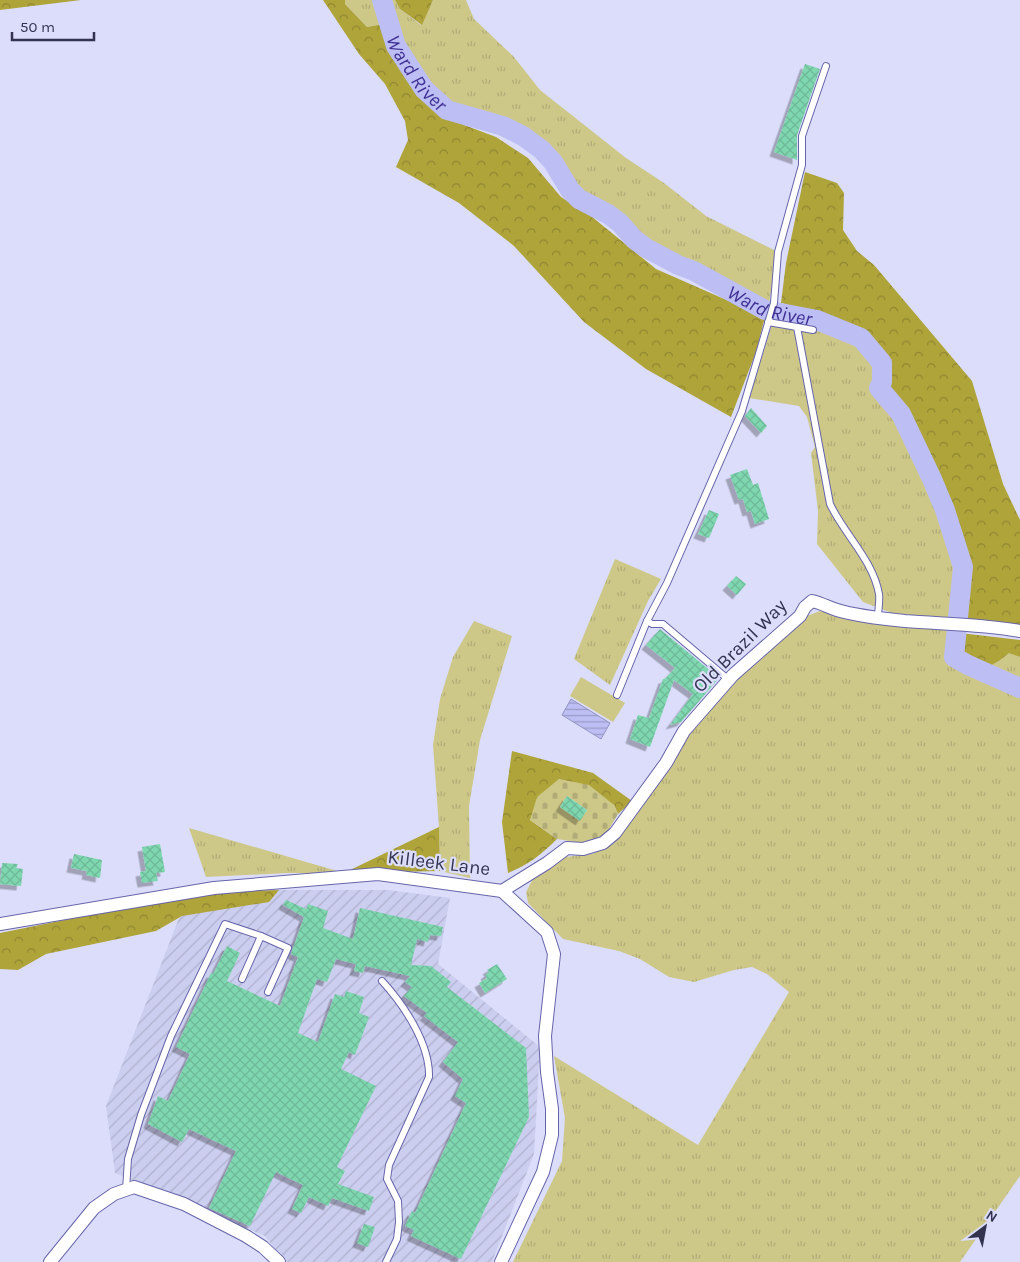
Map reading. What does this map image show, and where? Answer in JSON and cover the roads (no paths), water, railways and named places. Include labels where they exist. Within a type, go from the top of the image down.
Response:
[{"type":"street","name":"Old Brazil Way","points":[[502,891],[547,864],[567,848],[583,849],[603,843],[615,833],[666,763],[684,731],[729,680],[800,616],[805,607],[812,602],[826,604],[838,610],[906,621],[992,626],[1020,631]]},
{"type":"street","name":"Killeek Lane","points":[[0,924],[214,888],[378,874],[502,891],[547,932],[554,954],[545,1036],[552,1109],[552,1135],[543,1172],[501,1262]]},
{"type":"street","points":[[50,1262],[94,1208],[114,1194],[134,1187],[184,1204],[246,1236],[279,1262]]},
{"type":"lane","points":[[618,695],[647,621],[667,583],[742,411],[774,304],[778,252],[802,165],[802,136],[826,66]]},
{"type":"lane","points":[[769,319],[814,330]]},
{"type":"lane","points":[[797,327],[830,504],[872,571],[879,594],[878,617]]},
{"type":"lane","points":[[647,621],[652,624],[663,624],[729,680]]},
{"type":"lane","points":[[126,1190],[128,1159],[141,1116],[171,1036],[225,924],[261,936],[288,948],[268,992]]},
{"type":"lane","points":[[242,978],[261,936]]},
{"type":"lane","points":[[382,980],[411,1020],[424,1047],[429,1067],[429,1078],[389,1165],[387,1179],[398,1201],[399,1222],[397,1239],[386,1262]]},
{"type":"waterway","name":"Ward River","points":[[382,0],[396,46],[424,89],[447,110],[503,126],[523,136],[542,150],[553,162],[570,190],[579,199],[608,214],[646,248],[678,265],[694,271],[765,310],[817,320],[861,338],[882,363],[882,382],[879,388],[901,414],[932,479],[945,510],[963,567],[954,657],[1020,688]]}]
